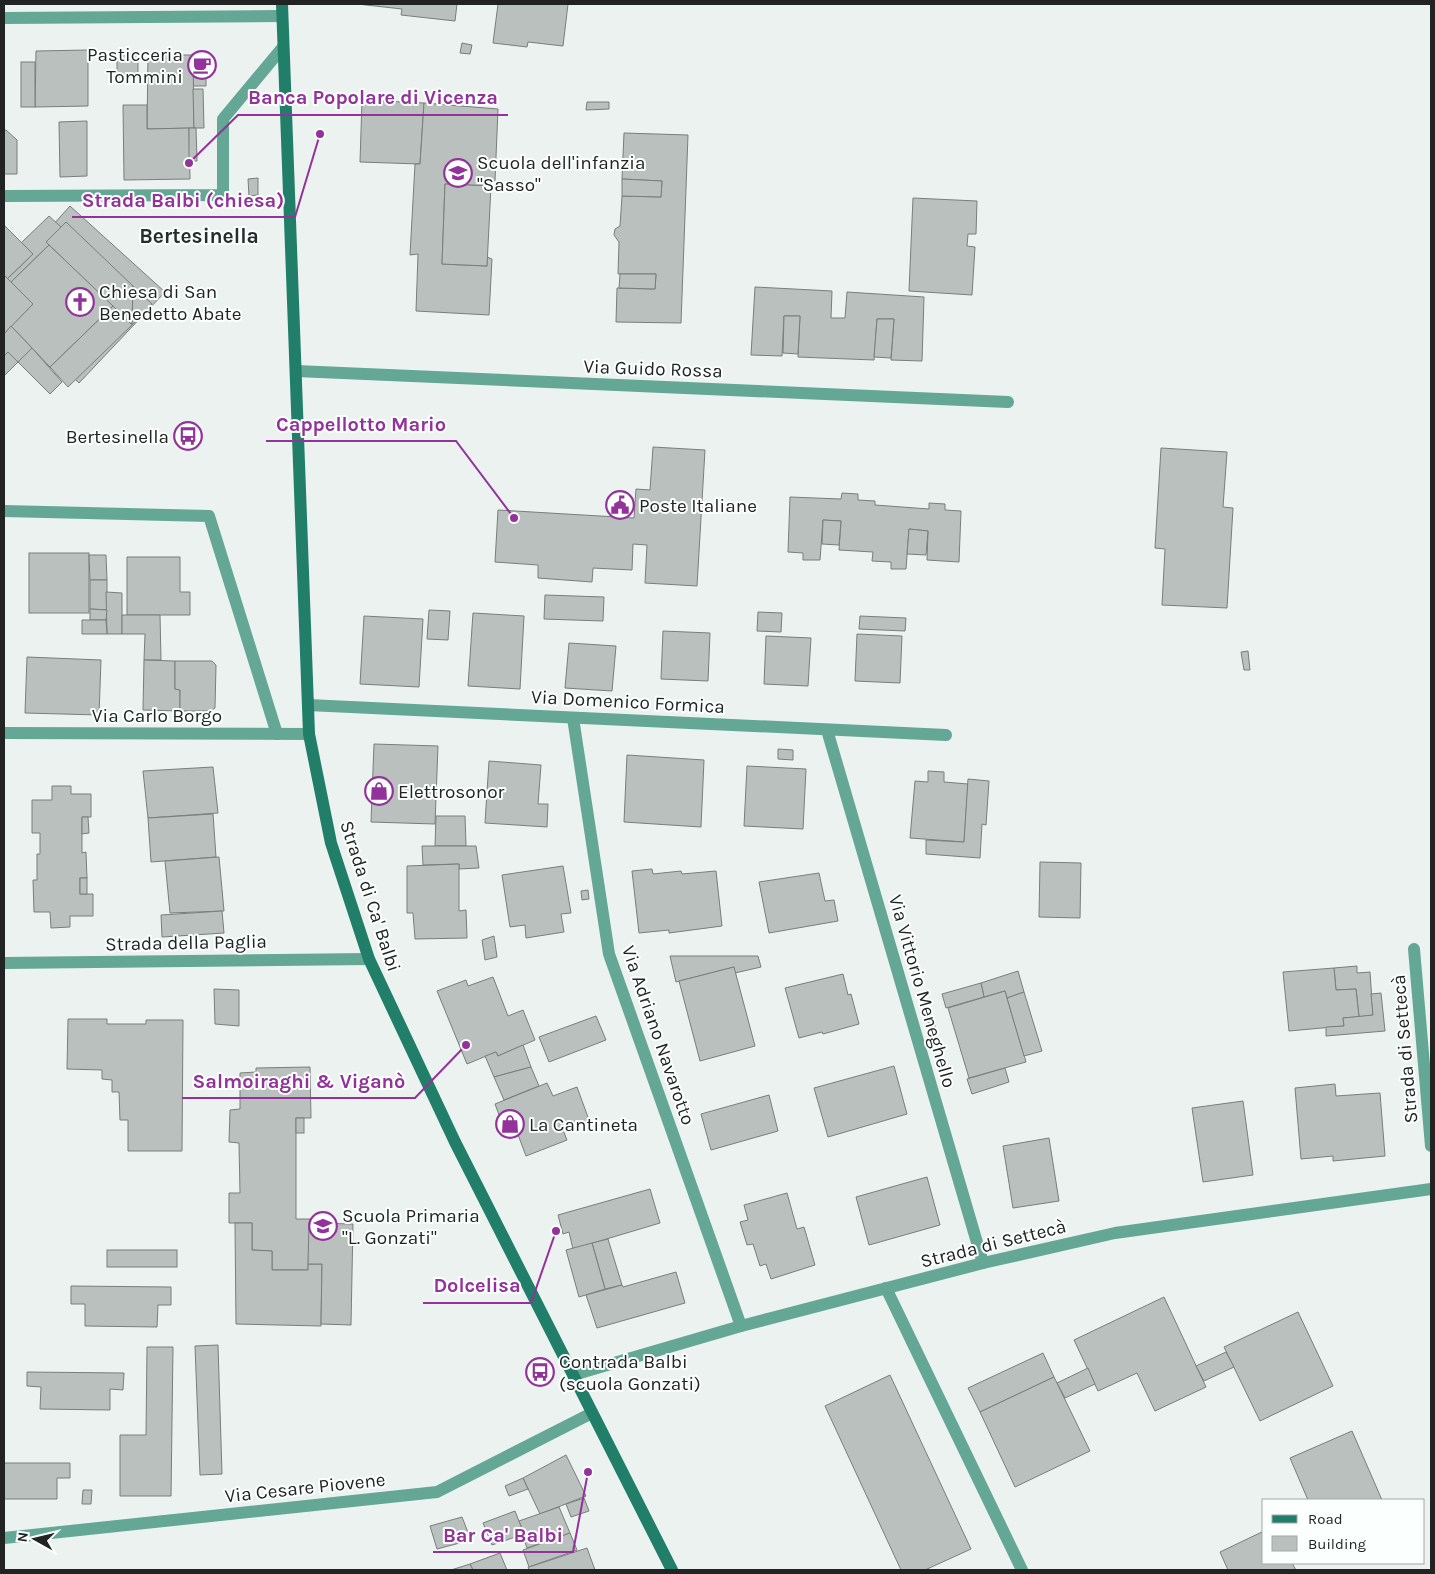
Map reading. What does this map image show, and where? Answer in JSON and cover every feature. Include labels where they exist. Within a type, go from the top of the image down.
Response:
[{"type":"main road","name":"Strada di Ca' Balbi","points":[[282,10],[309,734],[331,843],[369,958],[455,1142],[672,1570]]},
{"type":"street","points":[[4,18],[282,10]]},
{"type":"street","points":[[4,196],[223,195],[223,119],[283,47]]},
{"type":"street","name":"Via Guido Rossa","points":[[296,371],[1008,402]]},
{"type":"street","points":[[4,511],[208,516],[277,734]]},
{"type":"street","name":"Via Domenico Formica","points":[[308,705],[946,735]]},
{"type":"street","name":"Via Adriano Navarotto","points":[[573,718],[608,954],[741,1326]]},
{"type":"street","name":"Via Vittorio Meneghello","points":[[827,730],[983,1263]]},
{"type":"street","name":"Via Carlo Borgo","points":[[4,733],[309,734]]},
{"type":"street","name":"Strada di Settecà","points":[[1414,949],[1431,1146]]},
{"type":"street","name":"Strada della Paglia","points":[[4,963],[369,958]]},
{"type":"street","name":"Strada di Settecà","points":[[573,1374],[741,1326],[886,1288],[983,1263],[1115,1233],[1431,1189]]},
{"type":"street","points":[[886,1288],[1022,1570]]},
{"type":"street","name":"Via Cesare Piovene","points":[[4,1538],[438,1492],[592,1413]]},
{"type":"building","points":[[357,4],[457,4],[455,21],[401,15],[402,9]]},
{"type":"building","points":[[498,4],[568,4],[563,46],[528,42],[527,47],[493,43]]},
{"type":"building","points":[[462,43],[472,45],[470,54],[460,53]]},
{"type":"building","points":[[88,50],[88,106],[35,107],[36,51]]},
{"type":"building","points":[[117,53],[138,53],[138,77],[117,77]]},
{"type":"building","points":[[192,54],[206,54],[206,86],[193,86]]},
{"type":"building","points":[[148,55],[193,55],[194,128],[147,129]]},
{"type":"building","points":[[21,62],[35,62],[35,107],[21,107]]},
{"type":"building","points":[[193,89],[203,89],[204,128],[194,128]]},
{"type":"building","points":[[362,100],[424,103],[420,164],[360,162]]},
{"type":"building","points":[[587,102],[609,102],[609,109],[586,110]]},
{"type":"building","points":[[424,103],[498,109],[495,181],[492,181],[491,186],[445,184],[442,264],[487,266],[487,257],[492,259],[489,315],[416,311],[418,254],[410,255],[415,164],[420,164]]},
{"type":"building","points":[[123,105],[147,105],[147,129],[189,128],[190,179],[124,180]]},
{"type":"building","points":[[87,121],[87,176],[60,177],[59,122]]},
{"type":"building","points":[[189,128],[196,128],[197,161],[189,161]]},
{"type":"building","points":[[4,130],[17,140],[17,174],[4,174]]},
{"type":"building","points":[[624,133],[688,135],[681,323],[616,322],[617,288],[655,289],[656,274],[618,274],[619,242],[614,235],[615,229],[620,226],[622,196],[661,197],[662,181],[622,179]]},
{"type":"building","points":[[258,178],[258,195],[249,196],[248,179]]},
{"type":"building","points":[[622,179],[662,181],[661,197],[622,196]]},
{"type":"building","points":[[445,184],[491,186],[487,266],[442,264]]},
{"type":"building","points":[[913,198],[977,201],[976,234],[968,234],[967,246],[975,247],[972,295],[909,291]]},
{"type":"building","name":"Chiesa di San Benedetto Abate","points":[[70,206],[165,292],[79,383],[4,312],[4,279]]},
{"type":"building","points":[[49,216],[61,227],[46,242],[49,245],[11,282],[7,279],[33,254],[21,243]]},
{"type":"building","points":[[66,222],[133,286],[132,325],[46,242]]},
{"type":"building","points":[[4,225],[33,254],[7,279],[4,275]]},
{"type":"building","name":"Chiesa di San Benedetto Abate","points":[[49,245],[113,306],[50,367],[11,326],[33,304],[11,282]]},
{"type":"building","points":[[620,274],[656,274],[655,289],[619,288]]},
{"type":"building","points":[[4,275],[33,304],[4,334]]},
{"type":"building","points":[[133,286],[152,304],[132,325]]},
{"type":"building","points":[[755,287],[832,291],[831,318],[845,318],[847,292],[924,297],[922,361],[891,360],[894,319],[877,319],[874,360],[798,357],[800,316],[784,316],[782,356],[751,355]]},
{"type":"building","points":[[113,306],[132,325],[68,387],[50,367]]},
{"type":"building","points":[[784,316],[800,316],[798,354],[783,353]]},
{"type":"building","points":[[877,319],[894,319],[891,358],[874,357]]},
{"type":"building","points":[[11,326],[32,348],[18,362],[8,352],[4,356],[4,334]]},
{"type":"building","points":[[32,348],[62,382],[50,394],[18,362]]},
{"type":"building","points":[[8,352],[18,362],[4,376],[4,356]]},
{"type":"building","points":[[653,447],[705,450],[697,586],[645,583],[647,545],[633,544],[632,570],[593,568],[592,582],[538,578],[538,565],[495,562],[498,510],[634,518],[636,489],[650,490]]},
{"type":"building","points":[[1161,448],[1227,452],[1223,507],[1233,508],[1227,608],[1162,605],[1165,549],[1155,548]]},
{"type":"building","points":[[842,493],[858,494],[858,500],[875,501],[875,505],[929,509],[929,503],[945,504],[945,510],[961,511],[959,562],[927,560],[928,531],[909,529],[906,569],[891,569],[891,562],[872,561],[873,552],[839,550],[841,521],[823,520],[820,560],[803,560],[803,553],[788,552],[790,497],[841,499]]},
{"type":"building","points":[[823,520],[841,521],[839,545],[822,544]]},
{"type":"building","points":[[909,529],[928,531],[926,555],[907,554]]},
{"type":"building","points":[[29,553],[89,553],[89,613],[29,613]]},
{"type":"building","points":[[89,555],[106,555],[107,580],[90,580]]},
{"type":"building","points":[[127,557],[180,557],[180,592],[190,592],[190,615],[127,615]]},
{"type":"building","points":[[90,580],[107,580],[107,610],[90,609]]},
{"type":"building","points":[[106,592],[122,593],[122,634],[107,634]]},
{"type":"building","points":[[545,595],[604,597],[603,621],[544,619]]},
{"type":"building","points":[[90,609],[107,610],[106,620],[90,620]]},
{"type":"building","points":[[429,610],[450,611],[448,640],[427,639]]},
{"type":"building","points":[[758,612],[782,613],[781,632],[757,631]]},
{"type":"building","points":[[473,613],[524,616],[520,689],[468,686]]},
{"type":"building","points":[[122,615],[160,615],[161,660],[144,660],[145,634],[122,634]]},
{"type":"building","points":[[364,616],[423,619],[419,687],[360,684]]},
{"type":"building","points":[[860,616],[906,618],[905,631],[859,629]]},
{"type":"building","points":[[82,620],[106,620],[107,634],[82,634]]},
{"type":"building","points":[[663,631],[710,633],[708,681],[661,679]]},
{"type":"building","points":[[857,634],[902,636],[900,683],[855,681]]},
{"type":"building","points":[[766,636],[811,638],[808,686],[764,684]]},
{"type":"building","points":[[569,643],[616,646],[612,691],[565,688]]},
{"type":"building","points":[[1248,651],[1250,670],[1244,670],[1241,652]]},
{"type":"building","points":[[27,657],[101,660],[99,715],[25,713]]},
{"type":"building","points":[[144,660],[175,661],[175,689],[180,690],[180,711],[143,710]]},
{"type":"building","points":[[175,661],[212,661],[216,665],[215,708],[210,711],[180,711],[180,690],[175,689]]},
{"type":"building","points":[[374,744],[438,746],[435,824],[371,822]]},
{"type":"building","points":[[778,749],[793,750],[793,760],[778,759]]},
{"type":"building","points":[[627,755],[704,760],[701,827],[624,822]]},
{"type":"building","points":[[489,761],[541,765],[538,804],[548,804],[547,827],[485,823]]},
{"type":"building","points":[[747,766],[806,769],[803,829],[744,826]]},
{"type":"building","points":[[213,767],[218,813],[148,818],[143,771]]},
{"type":"building","points":[[928,771],[944,772],[944,782],[968,784],[964,842],[910,838],[915,781],[928,782]]},
{"type":"building","points":[[968,779],[989,781],[986,825],[982,824],[980,858],[926,854],[926,840],[964,842]]},
{"type":"building","points":[[52,786],[71,786],[71,794],[91,794],[91,817],[82,817],[82,853],[86,852],[87,878],[80,878],[80,894],[93,894],[93,916],[70,916],[70,927],[51,928],[50,912],[34,912],[33,880],[37,880],[37,854],[40,854],[40,833],[32,833],[32,800],[52,800]]},
{"type":"building","points":[[213,814],[216,857],[151,862],[148,818]]},
{"type":"building","points":[[436,816],[465,816],[466,846],[435,846]]},
{"type":"building","points":[[82,817],[88,817],[89,833],[82,834]]},
{"type":"building","points":[[422,846],[476,846],[479,868],[459,869],[459,864],[423,865]]},
{"type":"building","points":[[219,857],[224,911],[170,913],[165,861]]},
{"type":"building","points":[[1040,862],[1081,863],[1080,918],[1039,917]]},
{"type":"building","points":[[459,864],[459,911],[466,910],[467,938],[415,939],[413,913],[407,913],[407,866]]},
{"type":"building","points":[[563,866],[571,913],[561,914],[564,932],[526,938],[525,925],[510,927],[502,875]]},
{"type":"building","points":[[652,869],[653,874],[681,871],[682,874],[716,871],[722,926],[669,933],[669,930],[639,933],[632,871]]},
{"type":"building","points":[[819,873],[825,901],[834,900],[838,921],[769,933],[759,882]]},
{"type":"building","points":[[80,878],[87,878],[87,894],[80,894]]},
{"type":"building","points":[[588,890],[589,899],[582,900],[581,891]]},
{"type":"building","points":[[222,911],[224,933],[162,937],[161,915]]},
{"type":"building","points":[[494,936],[497,957],[485,960],[482,940]]},
{"type":"building","points":[[670,956],[758,956],[761,967],[735,973],[734,967],[676,982]]},
{"type":"building","points":[[1357,966],[1357,973],[1370,972],[1373,1015],[1359,1017],[1356,989],[1336,990],[1334,968]]},
{"type":"building","points":[[734,967],[755,1046],[700,1061],[679,981]]},
{"type":"building","points":[[1334,968],[1336,990],[1356,989],[1359,1017],[1343,1018],[1344,1026],[1289,1031],[1283,972]]},
{"type":"building","points":[[1018,971],[1024,992],[1007,998],[1005,991],[984,997],[981,983]]},
{"type":"building","points":[[843,974],[848,995],[851,994],[859,1024],[823,1034],[822,1032],[799,1038],[785,988]]},
{"type":"building","points":[[493,977],[508,1016],[523,1010],[535,1040],[498,1056],[496,1052],[467,1064],[437,991],[466,980],[468,986]]},
{"type":"building","points":[[981,983],[984,997],[946,1008],[942,994]]},
{"type":"building","points":[[214,989],[239,990],[239,1026],[215,1024]]},
{"type":"building","points":[[1005,991],[1026,1062],[969,1078],[948,1008]]},
{"type":"building","points":[[1024,992],[1042,1051],[1024,1056],[1007,998]]},
{"type":"building","points":[[1381,993],[1385,1031],[1326,1036],[1326,1027],[1344,1026],[1343,1018],[1373,1015],[1371,994]]},
{"type":"building","points":[[596,1016],[606,1040],[549,1062],[539,1037]]},
{"type":"building","points":[[933,1018],[936,1030],[931,1032],[927,1019]]},
{"type":"building","points":[[68,1019],[107,1019],[107,1024],[146,1024],[146,1020],[183,1020],[182,1151],[128,1151],[128,1120],[120,1120],[119,1092],[112,1092],[112,1080],[102,1079],[102,1070],[67,1069]]},
{"type":"building","points":[[523,1045],[531,1067],[494,1077],[485,1056],[496,1052],[498,1056]]},
{"type":"building","points":[[894,1066],[907,1114],[828,1137],[814,1088]]},
{"type":"building","points":[[947,1066],[950,1078],[945,1080],[941,1067]]},
{"type":"building","points":[[310,1067],[311,1118],[296,1118],[296,1219],[310,1219],[308,1270],[272,1270],[272,1251],[252,1250],[252,1223],[229,1223],[229,1193],[240,1193],[239,1143],[229,1142],[230,1110],[240,1109],[240,1073],[256,1072],[256,1068]]},
{"type":"building","points":[[531,1067],[539,1086],[504,1100],[494,1077]]},
{"type":"building","points":[[1005,1068],[1009,1082],[972,1094],[967,1079]]},
{"type":"building","points":[[547,1083],[553,1096],[577,1087],[589,1120],[563,1130],[567,1140],[526,1156],[517,1132],[507,1136],[495,1104]]},
{"type":"building","points":[[1335,1084],[1336,1096],[1380,1093],[1385,1156],[1333,1161],[1333,1156],[1301,1159],[1295,1088]]},
{"type":"building","points":[[769,1095],[778,1131],[711,1150],[701,1114]]},
{"type":"building","points":[[1243,1101],[1253,1175],[1203,1182],[1192,1108]]},
{"type":"building","points":[[296,1118],[304,1118],[304,1133],[296,1133]]},
{"type":"building","points":[[1049,1138],[1059,1201],[1013,1208],[1003,1146]]},
{"type":"building","points":[[927,1177],[940,1225],[869,1245],[856,1197]]},
{"type":"building","points":[[650,1189],[660,1223],[573,1249],[569,1232],[563,1234],[558,1215]]},
{"type":"building","points":[[787,1193],[797,1229],[804,1227],[815,1265],[771,1279],[766,1264],[760,1266],[753,1244],[747,1245],[740,1222],[748,1220],[744,1205]]},
{"type":"building","points":[[235,1223],[252,1223],[252,1250],[272,1251],[272,1270],[308,1270],[308,1264],[322,1264],[321,1326],[236,1324]]},
{"type":"building","points":[[309,1223],[353,1224],[351,1325],[321,1324],[322,1264],[308,1264]]},
{"type":"building","points":[[608,1239],[622,1285],[605,1289],[592,1243]]},
{"type":"building","points":[[592,1243],[605,1289],[579,1297],[566,1250]]},
{"type":"building","points":[[107,1250],[177,1250],[177,1267],[107,1267]]},
{"type":"building","points":[[676,1272],[685,1303],[597,1328],[586,1295]]},
{"type":"building","points":[[71,1286],[171,1287],[171,1305],[158,1305],[157,1327],[85,1326],[85,1304],[71,1304]]},
{"type":"building","points":[[1164,1297],[1206,1387],[1155,1411],[1137,1373],[1098,1391],[1074,1340]]},
{"type":"building","points":[[1298,1312],[1333,1386],[1260,1421],[1224,1347]]},
{"type":"building","points":[[218,1345],[222,1474],[200,1475],[195,1346]]},
{"type":"building","points":[[147,1347],[173,1347],[171,1496],[120,1496],[120,1435],[146,1435]]},
{"type":"building","points":[[1226,1352],[1234,1367],[1204,1381],[1196,1366]]},
{"type":"building","points":[[1043,1353],[1054,1377],[980,1412],[968,1388]]},
{"type":"building","points":[[1088,1368],[1095,1384],[1065,1398],[1057,1383]]},
{"type":"building","points":[[27,1372],[124,1373],[123,1390],[110,1389],[110,1410],[40,1409],[41,1387],[27,1386]]},
{"type":"building","points":[[890,1375],[971,1549],[925,1570],[901,1570],[825,1406]]},
{"type":"building","points":[[1054,1377],[1090,1451],[1015,1487],[980,1412]]},
{"type":"building","points":[[1352,1431],[1382,1499],[1308,1499],[1290,1458]]},
{"type":"building","points":[[566,1455],[586,1496],[540,1514],[523,1478]]},
{"type":"building","points":[[4,1463],[70,1463],[70,1478],[57,1478],[57,1499],[4,1499]]},
{"type":"building","points":[[523,1478],[528,1489],[509,1496],[505,1486]]},
{"type":"building","points":[[83,1490],[92,1490],[91,1504],[82,1504]]},
{"type":"building","points":[[584,1498],[589,1511],[571,1517],[566,1504]]},
{"type":"building","points":[[559,1507],[570,1533],[527,1548],[519,1521]]},
{"type":"building","points":[[515,1511],[524,1534],[492,1545],[483,1523]]},
{"type":"building","points":[[462,1517],[471,1540],[437,1549],[430,1526]]},
{"type":"building","points":[[1262,1532],[1262,1564],[1293,1564],[1296,1570],[1228,1570],[1220,1552]]},
{"type":"building","points":[[570,1533],[577,1550],[529,1567],[523,1550]]},
{"type":"building","points":[[587,1548],[595,1570],[529,1570],[528,1567]]},
{"type":"building","points":[[500,1553],[507,1570],[473,1570],[470,1564]]},
{"type":"building","points":[[470,1564],[473,1570],[451,1570]]},
{"type":"place","name":"Pasticceria Tommini","points":[[202,65]]},
{"type":"place","name":"Strada Balbi (chiesa)","points":[[320,134]]},
{"type":"place","name":"Banca Popolare di Vicenza","points":[[189,163]]},
{"type":"place","name":"Scuola dell'infanzia \"Sasso\"","points":[[458,173]]},
{"type":"place","name":"Chiesa di San Benedetto Abate","points":[[80,302]]},
{"type":"place","name":"Bertesinella","points":[[188,436]]},
{"type":"place","name":"Poste Italiane","points":[[620,505]]},
{"type":"place","name":"Cappellotto Mario","points":[[514,518]]},
{"type":"place","name":"Elettrosonor","points":[[379,791]]},
{"type":"place","name":"Salmoiraghi & Viganò","points":[[466,1045]]},
{"type":"place","name":"La Cantineta","points":[[510,1124]]},
{"type":"place","name":"Scuola Primaria \"L. Gonzati\"","points":[[323,1226]]},
{"type":"place","name":"Dolcelisa","points":[[556,1231]]},
{"type":"place","name":"Contrada Balbi (scuola Gonzati)","points":[[540,1372]]},
{"type":"place","name":"Bar Ca' Balbi","points":[[588,1472]]},
{"type":"district","name":"Bertesinella","points":[[199,236]]}]
